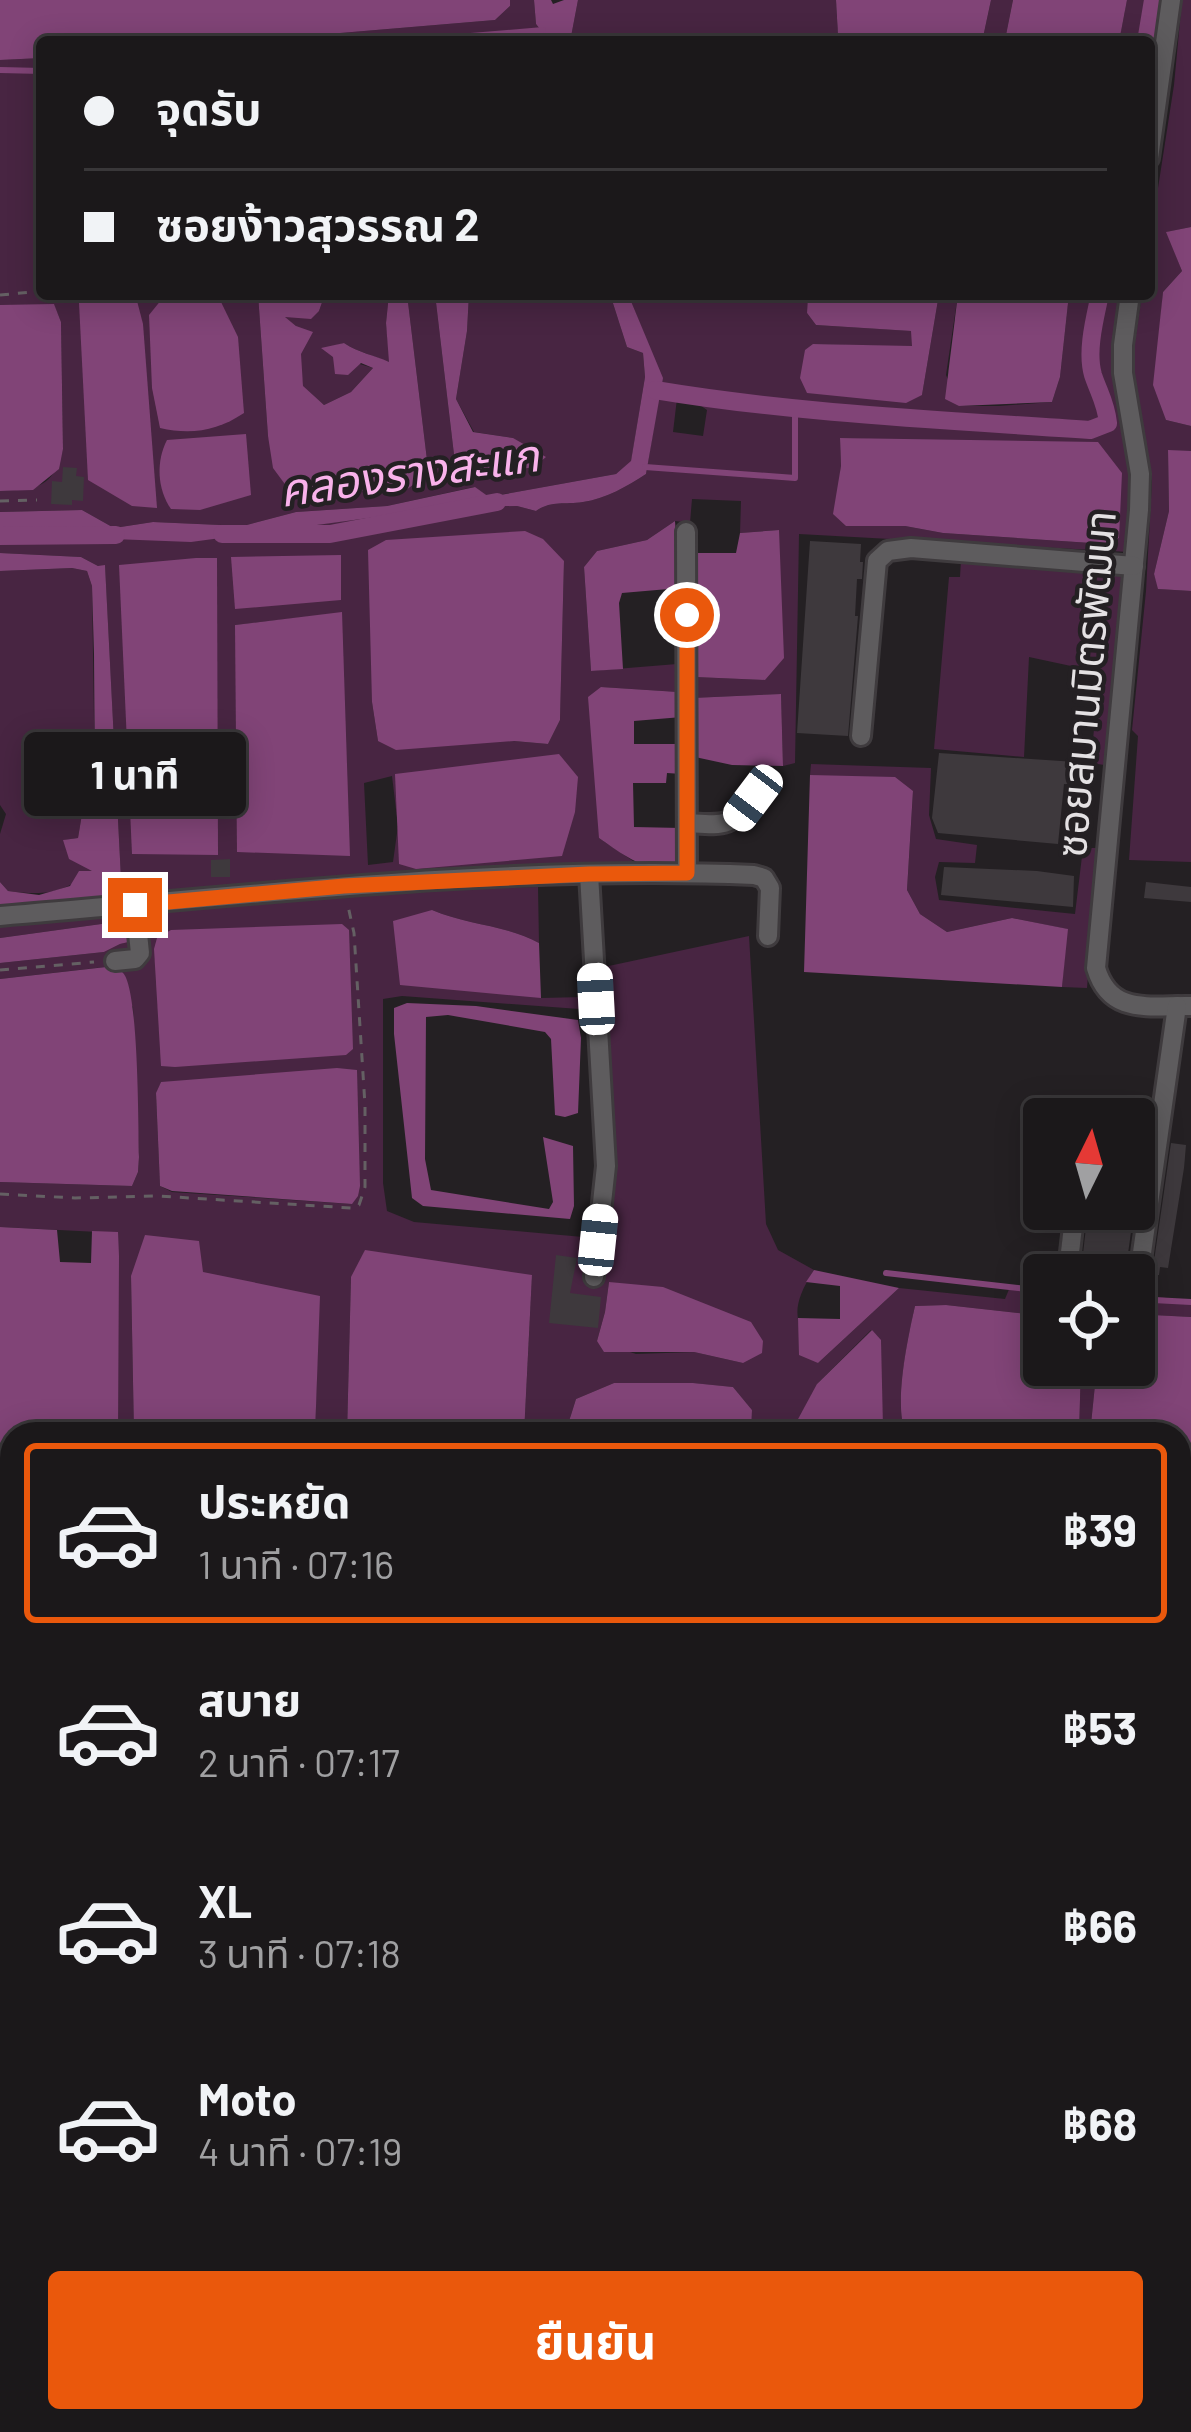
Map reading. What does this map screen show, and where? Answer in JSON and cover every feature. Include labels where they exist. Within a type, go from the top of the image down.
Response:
[{"type":"street","points":[[1155,115],[1171,0]]},
{"type":"street","name":"ซอยสมานมิตรพัฒนา","points":[[1129,300],[1123,373],[1140,474],[1096,968],[1107,993],[1119,1001],[1135,1006],[1184,1006]]},
{"type":"street","points":[[686,532],[687,873]]},
{"type":"street","points":[[862,736],[877,561],[888,551],[911,548],[1134,566]]},
{"type":"street","points":[[688,823],[721,825],[738,819],[753,798]]},
{"type":"street","points":[[0,916],[344,886],[687,873],[764,878],[770,888],[768,937]]},
{"type":"street","points":[[589,874],[606,1166],[594,1276]]},
{"type":"street","points":[[116,961],[135,959],[140,953],[135,905]]},
{"type":"street","points":[[1155,1129],[1184,1006]]},
{"type":"path","points":[[0,295],[36,292]]},
{"type":"path","points":[[0,501],[38,500]]},
{"type":"path","points":[[0,1194],[359,1205],[364,1187],[364,1105],[354,933],[344,886]]},
{"type":"path","points":[[0,970],[116,961]]},
{"type":"shaded area","points":[[510,0],[534,0],[536,24],[545,36],[304,36],[495,20]]},
{"type":"shaded area","points":[[578,0],[836,0],[839,36],[571,36]]},
{"type":"shaded area","points":[[991,0],[1013,0],[1006,36],[983,36]]},
{"type":"shaded area","points":[[1127,0],[1163,0],[1155,64],[1155,36],[1120,36]]},
{"type":"shaded area","points":[[1182,0],[1191,0],[1191,227],[1167,232],[1182,271],[1163,292],[1160,328],[1166,420],[1191,426],[1191,451],[1168,451],[1169,511],[1154,574],[1159,589],[1191,591],[1191,862],[1129,860],[1138,736],[1132,730],[1152,481],[1132,362],[1141,300],[1155,300],[1155,207]]},
{"type":"shaded area","points":[[36,58],[36,300],[258,300],[268,436],[287,487],[314,492],[406,490],[427,460],[408,300],[436,300],[455,463],[513,438],[474,432],[456,399],[469,300],[612,300],[627,347],[643,353],[645,377],[631,462],[616,474],[488,497],[474,487],[387,506],[296,512],[243,526],[153,522],[114,528],[82,510],[0,512],[0,491],[41,484],[54,472],[63,449],[61,322],[54,305],[0,305],[0,60]]},
{"type":"shaded area","points":[[323,300],[388,300],[390,363],[344,343],[323,349],[373,368],[351,392],[324,405],[303,387],[296,326],[283,316],[319,311]]},
{"type":"shaded area","points":[[630,300],[808,300],[807,313],[816,325],[912,331],[912,347],[813,344],[922,395],[938,300],[957,300],[946,375],[959,406],[999,406],[1052,402],[1060,377],[1068,300],[1125,300],[1115,387],[1125,419],[1134,514],[1129,552],[799,534],[795,763],[783,766],[781,694],[692,698],[695,677],[765,680],[779,530],[740,533],[741,501],[692,499],[690,523],[675,521],[647,540],[597,551],[584,567],[591,671],[677,664],[683,680],[678,692],[601,687],[599,838],[636,863],[122,898],[105,566],[81,557],[0,553],[0,529],[63,527],[113,539],[290,528],[450,507],[517,506],[536,511],[591,500],[646,474],[662,378]],"holes":[[[678,390],[707,410],[703,436],[673,432]],[[840,438],[927,441],[1119,538],[1106,544],[905,526],[846,526],[838,495]],[[564,561],[560,720],[548,744],[378,741],[373,677]],[[342,613],[342,650],[235,625]],[[392,776],[398,826],[393,862],[368,865],[364,783]]]},
{"type":"shaded area","points":[[961,560],[1125,571],[1111,766],[1091,763],[1099,672],[1029,657],[1024,757],[934,749],[949,577],[960,577]]},
{"type":"shaded area","points":[[0,571],[87,571],[92,586],[95,788],[83,808],[78,838],[64,840],[95,871],[53,891],[8,891],[0,882],[0,834],[6,814],[0,805]]},
{"type":"shaded area","points":[[811,764],[931,768],[929,815],[936,839],[977,845],[975,863],[939,862],[935,877],[939,900],[1075,914],[1083,848],[1098,848],[1087,988],[1062,987],[1067,929],[1012,918],[947,932],[920,914],[907,890],[913,792],[810,775]]},
{"type":"shaded area","points":[[538,887],[539,943],[432,910],[541,998],[584,997],[580,895],[597,894],[604,967],[749,936],[766,1224],[778,1250],[814,1270],[800,1296],[798,1317],[818,1363],[899,1288],[1005,1299],[1010,1287],[1023,1285],[1023,1314],[915,1306],[901,1390],[902,1422],[882,1422],[872,1330],[817,1384],[847,1422],[752,1422],[752,1410],[733,1387],[614,1383],[576,1399],[569,1422],[525,1422],[532,1275],[351,1277],[347,1422],[315,1422],[319,1297],[131,1276],[134,1422],[118,1422],[118,1233],[0,1227],[0,1182],[132,1186],[139,1157],[133,1007],[105,967],[0,979],[0,963],[104,952],[133,941],[123,921],[0,938],[0,925],[391,891]],"holes":[[[402,996],[579,1009],[591,1032],[596,1152],[583,1237],[414,1222],[387,1211],[383,999]],[[161,1082],[352,1204],[172,1192],[160,1186],[156,1094]],[[609,1282],[743,1363],[694,1352],[636,1354],[597,1341]]]},
{"type":"shaded area","points":[[1155,1297],[1191,1301],[1191,1317],[1155,1315]]},
{"type":"shaded area","points":[[1080,1386],[1095,1386],[1091,1422],[1079,1422]]},
{"type":"water","points":[[0,0],[510,0],[495,20],[304,36],[36,36],[36,58],[0,60]]},
{"type":"water","points":[[534,0],[553,4],[578,0],[571,36],[545,36],[536,24]]},
{"type":"water","points":[[836,0],[991,0],[983,36],[838,35]]},
{"type":"water","points":[[1013,0],[1127,0],[1120,36],[1006,35]]},
{"type":"water","points":[[1191,227],[1191,426],[1166,420],[1153,385],[1163,292],[1182,271],[1166,232]]},
{"type":"water","points":[[137,300],[143,324],[157,508],[132,506],[88,480],[79,303]]},
{"type":"water","points":[[161,300],[221,302],[238,337],[244,413],[204,430],[160,428],[152,388],[149,315]]},
{"type":"water","points":[[258,300],[323,300],[311,319],[285,317],[313,332],[301,354],[303,386],[324,405],[351,392],[373,368],[361,363],[348,375],[335,374],[333,357],[321,348],[344,343],[389,362],[388,300],[408,300],[425,476],[406,490],[314,492],[287,487],[273,468]]},
{"type":"water","points":[[436,300],[469,300],[456,399],[473,432],[513,438],[546,457],[534,467],[473,477],[455,463]]},
{"type":"water","points":[[612,300],[630,300],[663,378],[646,474],[608,495],[536,511],[517,506],[450,507],[191,542],[113,539],[63,527],[0,529],[0,512],[82,510],[114,528],[153,522],[243,526],[296,512],[387,506],[475,487],[489,497],[616,474],[631,461],[645,377],[643,353],[627,347]]},
{"type":"water","points":[[808,300],[938,300],[922,395],[906,403],[807,393],[800,378],[805,350],[813,344],[912,346],[911,331],[816,325],[807,313]]},
{"type":"water","points":[[957,300],[1068,300],[1060,377],[1052,402],[959,406],[945,399]]},
{"type":"water","points":[[54,304],[61,322],[63,449],[59,469],[33,490],[0,491],[0,305]]},
{"type":"water","points":[[246,434],[251,495],[200,510],[171,509],[160,475],[167,440]]},
{"type":"water","points":[[840,438],[1098,442],[1122,473],[1119,538],[1106,544],[905,526],[846,526],[833,514]]},
{"type":"water","points":[[1168,450],[1191,451],[1191,591],[1158,589],[1154,574],[1169,511]]},
{"type":"water","points":[[675,521],[680,588],[622,593],[623,669],[591,671],[584,567],[597,551],[647,540]]},
{"type":"water","points":[[779,530],[784,658],[765,680],[695,677],[697,553],[736,553],[740,533]]},
{"type":"water","points":[[525,531],[543,539],[564,561],[560,720],[548,744],[514,741],[396,750],[378,741],[372,702],[368,550],[386,540]]},
{"type":"water","points":[[0,553],[81,557],[105,565],[122,898],[0,909],[0,882],[8,891],[39,895],[70,886],[79,871],[92,871],[69,859],[63,840],[78,838],[83,808],[95,787],[92,586],[87,571],[0,571]]},
{"type":"water","points":[[341,555],[341,600],[235,609],[231,557]]},
{"type":"water","points":[[217,558],[218,855],[132,854],[119,565]]},
{"type":"water","points":[[342,612],[350,856],[237,852],[235,625]]},
{"type":"water","points":[[601,687],[678,692],[682,717],[634,721],[634,744],[680,744],[682,774],[667,773],[666,783],[633,783],[634,827],[681,828],[679,862],[648,866],[599,838],[588,697]]},
{"type":"water","points":[[781,694],[783,766],[732,765],[695,757],[692,698]]},
{"type":"water","points":[[559,754],[578,777],[575,812],[562,856],[416,869],[399,864],[395,774]]},
{"type":"water","points":[[810,775],[895,777],[913,791],[907,890],[920,914],[947,932],[1012,918],[1068,929],[1062,987],[804,972]]},
{"type":"water","points":[[432,910],[539,943],[541,998],[400,985],[393,921]]},
{"type":"water","points":[[123,921],[133,925],[133,941],[104,952],[0,963],[0,938]]},
{"type":"water","points":[[342,924],[349,930],[353,1049],[346,1055],[161,1066],[157,938],[171,930]]},
{"type":"water","points":[[106,967],[123,973],[132,1004],[139,1157],[132,1186],[0,1182],[0,979]]},
{"type":"water","points":[[407,1003],[476,1006],[578,1020],[578,1113],[565,1117],[555,1115],[551,1039],[545,1032],[448,1015],[426,1017],[425,1159],[431,1190],[549,1209],[553,1202],[543,1137],[573,1146],[570,1219],[423,1206],[412,1198],[394,1034],[394,1008]]},
{"type":"water","points":[[357,1070],[360,1186],[352,1204],[172,1191],[160,1186],[156,1093],[161,1082]]},
{"type":"water","points":[[0,1227],[57,1230],[60,1262],[91,1263],[92,1231],[118,1232],[118,1422],[0,1422]]},
{"type":"water","points":[[145,1235],[199,1241],[203,1272],[320,1296],[315,1422],[134,1422],[131,1276]]},
{"type":"water","points":[[365,1250],[532,1275],[525,1422],[347,1422],[351,1277]]},
{"type":"water","points":[[814,1270],[899,1288],[818,1363],[799,1355],[798,1318],[840,1319],[840,1286],[806,1282]]},
{"type":"water","points":[[609,1282],[663,1287],[751,1322],[763,1341],[762,1353],[743,1363],[694,1352],[604,1352],[597,1341]]},
{"type":"water","points":[[915,1306],[1023,1314],[1023,1386],[1080,1386],[1079,1422],[902,1422],[906,1353]]},
{"type":"water","points":[[1155,1315],[1191,1317],[1191,1422],[1091,1422],[1095,1386],[1155,1386]]},
{"type":"water","points":[[872,1330],[881,1340],[883,1422],[797,1421],[817,1384]]},
{"type":"water","points":[[614,1383],[733,1387],[752,1410],[752,1422],[569,1422],[576,1399]]},
{"type":"building","points":[[63,467],[77,468],[76,476],[84,477],[83,501],[51,504],[52,481],[62,482]]},
{"type":"building","points":[[810,541],[861,544],[848,736],[797,733]]},
{"type":"building","points":[[939,753],[1076,762],[1075,785],[1064,784],[1058,844],[938,833],[932,818]]},
{"type":"building","points":[[230,859],[230,877],[211,877],[211,860]]},
{"type":"building","points":[[944,867],[1074,876],[1073,907],[941,895]]},
{"type":"building","points":[[1146,882],[1191,887],[1191,902],[1144,898]]},
{"type":"building","points":[[1171,1143],[1186,1145],[1168,1268],[1160,1267],[1159,1275],[1155,1275]]},
{"type":"building","points":[[1086,1230],[1131,1230],[1128,1254],[1083,1254]]},
{"type":"building","points":[[556,1255],[577,1258],[570,1293],[601,1297],[598,1328],[549,1323]]},
{"type":"waterway","points":[[1147,36],[1153,0]]},
{"type":"waterway","points":[[470,36],[543,30]]},
{"type":"waterway","points":[[0,70],[36,71]]},
{"type":"waterway","points":[[655,390],[818,411],[1090,430],[1108,423],[1090,356],[1099,300]]},
{"type":"waterway","points":[[645,467],[795,478],[795,409]]},
{"type":"waterway","name":"คลองรางสะแก","points":[[222,534],[330,534],[497,502]]},
{"type":"waterway","name":"คลองรางสะแก","points":[[0,536],[116,535]]},
{"type":"waterway","points":[[886,1273],[1023,1289]]},
{"type":"waterway","points":[[1155,1300],[1191,1302]]},
{"type":"route","points":[[135,905],[344,886],[687,873],[687,615]]}]
